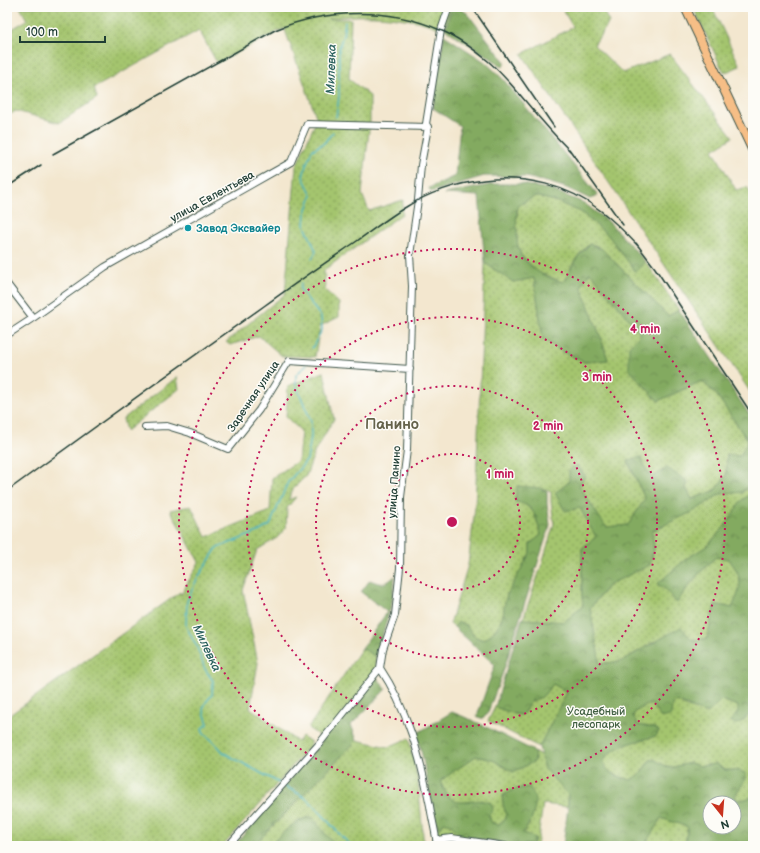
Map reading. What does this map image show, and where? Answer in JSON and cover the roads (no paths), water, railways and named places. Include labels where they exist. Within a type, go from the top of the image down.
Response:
[{"type":"main road","points":[[685,7],[753,150]]},
{"type":"street","name":"улица Панино","points":[[228,846],[319,744],[380,668],[383,649],[395,615],[400,568],[401,497],[407,450],[412,286],[410,255],[418,200],[421,165],[428,126],[426,124],[441,30],[449,7]]},
{"type":"street","name":"улица Евлентьева","points":[[7,335],[106,267],[291,162],[307,124],[428,126]]},
{"type":"street","points":[[7,284],[33,318]]},
{"type":"street","name":"Заречная улица","points":[[145,427],[167,426],[190,433],[228,449],[258,410],[289,361],[410,369]]},
{"type":"street","points":[[380,668],[390,683],[409,725],[419,755],[437,843],[452,838],[505,846]]},
{"type":"waterway","name":"Милевка","points":[[336,117],[339,97],[339,48],[345,22]]},
{"type":"waterway","name":"Милевка","points":[[312,259],[316,251],[305,226],[306,212],[312,195],[303,177],[312,150],[324,143],[333,132]]},
{"type":"waterway","name":"Милевка","points":[[301,283],[300,289],[321,317],[322,330],[312,348]]},
{"type":"waterway","name":"Милевка","points":[[281,784],[224,753],[204,734],[202,728],[208,724],[203,709],[206,702],[212,695],[213,681],[205,669],[197,647],[186,626],[187,601],[197,579],[217,548],[258,532],[270,525],[288,482],[307,460],[311,437],[311,421],[296,385],[296,375],[306,365]]},
{"type":"waterway","name":"Милевка","points":[[284,786],[308,800],[352,846]]},
{"type":"railway","points":[[472,7],[554,127]]},
{"type":"railway","points":[[53,154],[275,30],[315,18],[358,14],[379,14],[400,17],[446,33],[465,44],[499,71],[572,153]]},
{"type":"railway","points":[[569,149],[623,225]]},
{"type":"railway","points":[[7,187],[41,165]]},
{"type":"railway","points":[[7,491],[387,219],[433,193],[453,186],[484,180],[515,179],[546,184],[575,194],[588,202],[611,219],[639,247]]},
{"type":"railway","points":[[636,243],[655,268],[753,416]]},
{"type":"place","name":"Завод Эксвайер","points":[[188,228]]},
{"type":"district","name":"Панино","points":[[392,424]]},
{"type":"park label","name":"Усадебный лесопарк","points":[[596,717]]}]
